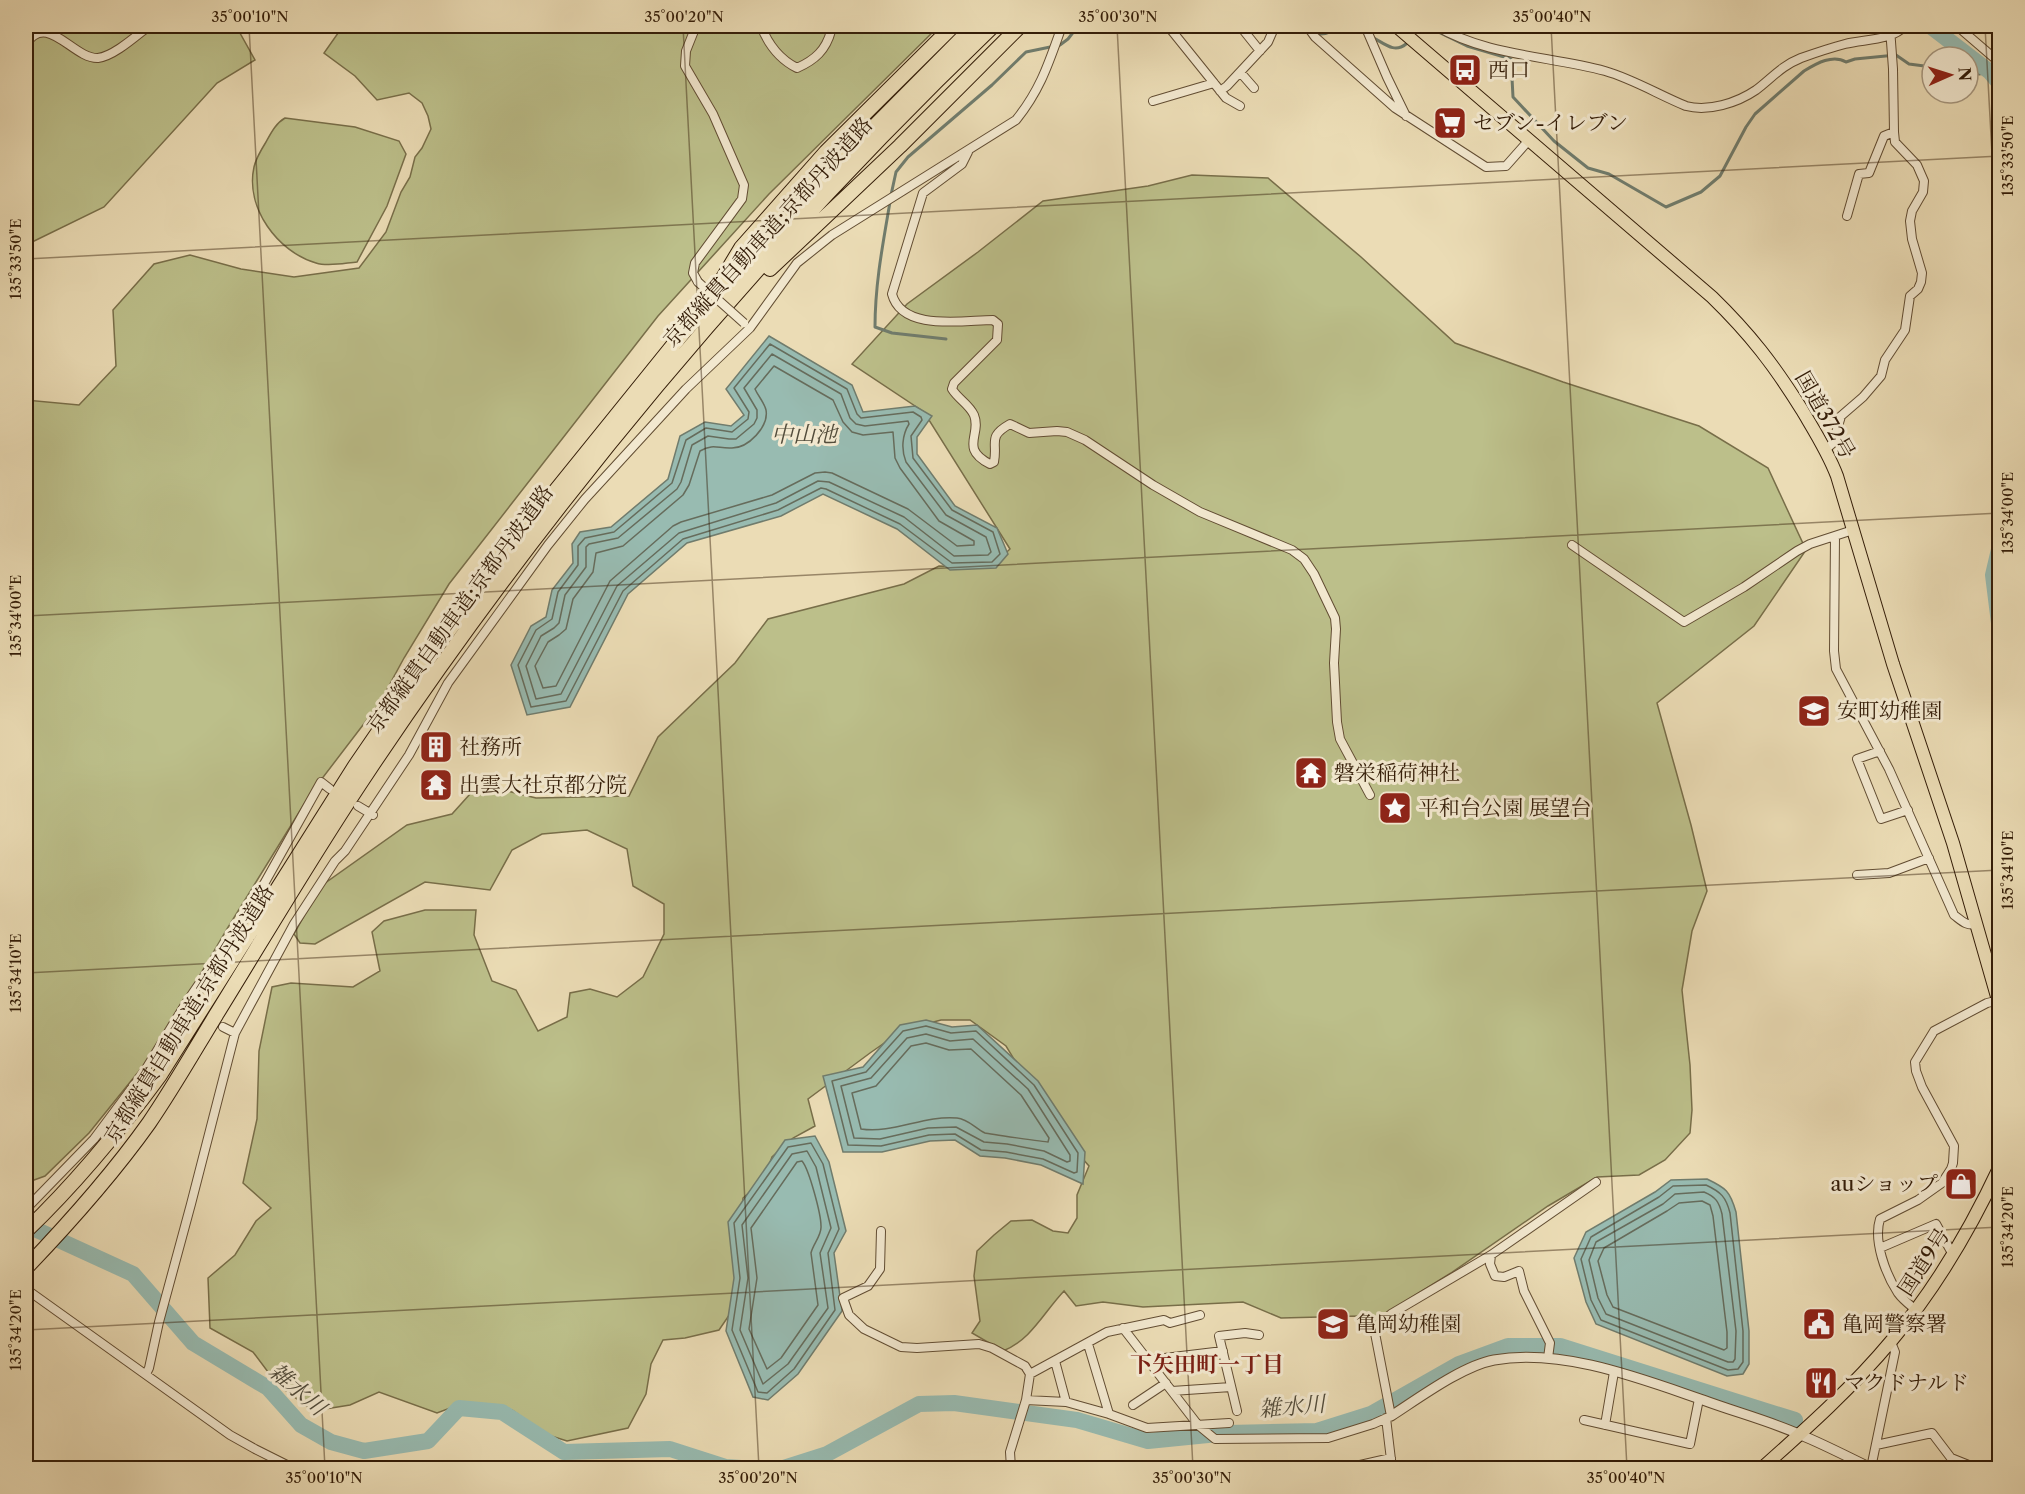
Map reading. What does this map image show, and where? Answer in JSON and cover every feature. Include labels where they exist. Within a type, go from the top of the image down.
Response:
[{"type":"highway","points":[[701,313],[741,248],[826,152],[952,26]]},
{"type":"highway","name":"京都縦貫自動車道;京都丹波道路","points":[[26,1231],[110,1141],[160,1075],[311,833],[438,645],[555,491],[701,313],[794,210],[902,97],[974,26]]},
{"type":"highway","points":[[634,414],[767,273],[900,146],[1020,26]]},
{"type":"highway","name":"国道372号","points":[[1396,26],[1712,297],[1740,325],[1770,362],[1826,450],[1837,476],[1893,664],[1953,843],[1999,1002]]},
{"type":"highway","name":"京都縦貫自動車道;京都丹波道路","points":[[26,1268],[107,1179],[150,1121],[366,774],[440,667],[530,544],[634,414],[804,219],[911,107],[992,27]]},
{"type":"highway","name":"国道9号","points":[[1762,1468],[1834,1402],[1891,1342],[1953,1255],[1983,1203],[2000,1166]]},
{"type":"street","points":[[26,44],[36,34],[46,33],[55,35],[85,55],[96,58],[109,55],[148,26]]},
{"type":"street","points":[[696,26],[686,51],[685,66],[714,114],[744,185],[742,199],[695,263],[693,273],[698,282],[747,326]]},
{"type":"street","points":[[761,26],[766,40],[784,62],[797,68],[813,60],[828,45],[831,31],[828,26]]},
{"type":"street","points":[[146,1374],[235,1033],[294,924],[335,861],[372,814],[409,755],[448,683],[548,545],[585,499],[747,326],[797,263],[832,235],[1016,120],[1032,100],[1046,71],[1062,26]]},
{"type":"street","points":[[1168,26],[1226,98],[1240,106]]},
{"type":"street","points":[[1240,26],[1260,51]]},
{"type":"street","points":[[1220,91],[1268,42],[1275,26]]},
{"type":"street","points":[[1307,26],[1315,37],[1395,108],[1486,167],[1506,166],[1529,140]]},
{"type":"street","points":[[1365,26],[1406,116]]},
{"type":"street","points":[[1436,26],[1468,40],[1522,55],[1607,71],[1697,109],[1721,105],[1744,97],[1782,68],[1803,57],[1844,44],[1891,36],[1903,28]]},
{"type":"street","points":[[1957,26],[2000,63]]},
{"type":"street","points":[[1826,450],[1833,443],[1841,416],[1872,388],[1881,376],[1885,360],[1905,330],[1910,296],[1921,282],[1921,266],[1912,239],[1910,220],[1912,211],[1923,192],[1924,181],[1917,165],[1895,142],[1891,36]]},
{"type":"street","points":[[1240,72],[1254,88]]},
{"type":"street","points":[[1153,101],[1214,83]]},
{"type":"street","points":[[1846,216],[1859,174],[1869,173],[1884,136],[1894,132]]},
{"type":"street","points":[[968,151],[962,164],[923,193],[891,294],[899,310],[928,320],[950,323],[993,320],[998,324],[997,340],[954,383],[952,389],[974,415],[973,444],[978,457],[990,464],[994,462],[995,437],[1000,430],[1010,424],[1029,433],[1067,432],[1085,440],[1153,485],[1200,512],[1292,550],[1304,559],[1314,574],[1335,618],[1334,663],[1340,739],[1370,795]]},
{"type":"street","points":[[1572,545],[1684,622],[1744,587],[1797,551],[1853,530]]},
{"type":"street","points":[[1835,536],[1834,660],[1836,669],[1880,751],[1954,915],[1963,923],[1976,924]]},
{"type":"street","points":[[1880,751],[1857,759],[1881,819],[1908,810]]},
{"type":"street","points":[[26,1209],[94,1139],[144,1072],[186,1003],[250,909],[321,782],[330,789]]},
{"type":"street","points":[[358,806],[372,814]]},
{"type":"street","points":[[1857,875],[1889,873],[1929,858]]},
{"type":"street","points":[[1916,1310],[1900,1296],[1890,1280],[1880,1248],[1878,1225],[1880,1219],[1918,1200],[1942,1183],[1953,1163],[1954,1146],[1922,1087],[1915,1062],[1934,1030],[1987,1003],[1999,1002]]},
{"type":"street","points":[[186,1003],[195,1009]]},
{"type":"street","points":[[222,1027],[235,1033]]},
{"type":"street","points":[[1392,1468],[1388,1417],[1374,1328],[1391,1314],[1491,1255],[1596,1182]]},
{"type":"street","points":[[1880,1248],[1936,1224],[1953,1255]]},
{"type":"street","points":[[881,1231],[880,1269],[868,1286],[843,1298],[849,1315],[864,1329],[901,1347],[979,1344],[992,1348],[1026,1366],[1030,1374],[1026,1400],[1011,1452],[1011,1468]]},
{"type":"street","points":[[1491,1255],[1490,1264],[1495,1276],[1504,1277],[1519,1271],[1524,1291],[1550,1343],[1548,1358]]},
{"type":"street","points":[[26,1289],[230,1435],[293,1468]]},
{"type":"street","points":[[1030,1374],[1107,1332],[1164,1320],[1170,1323],[1200,1315]]},
{"type":"street","points":[[1123,1328],[1198,1425],[1215,1440],[1310,1439],[1337,1436],[1388,1417],[1475,1366],[1492,1360],[1519,1357],[1548,1358],[1614,1372],[1699,1399],[1800,1434],[1871,1468],[1895,1352],[1891,1342]]},
{"type":"street","points":[[1237,1411],[1219,1336],[1245,1333],[1259,1335]]},
{"type":"street","points":[[1088,1344],[1109,1413]]},
{"type":"street","points":[[1148,1360],[1223,1351]]},
{"type":"street","points":[[1055,1361],[1066,1402]]},
{"type":"street","points":[[1605,1425],[1614,1372]]},
{"type":"street","points":[[1133,1405],[1166,1383]]},
{"type":"street","points":[[1172,1391],[1231,1387]]},
{"type":"street","points":[[1584,1420],[1690,1444],[1699,1399]]},
{"type":"street","points":[[1026,1400],[1066,1402],[1109,1413],[1146,1428],[1229,1423]]},
{"type":"street","points":[[1876,1445],[1932,1433],[1951,1458],[1976,1468]]},
{"type":"street","points":[[1347,1468],[1391,1458]]},
{"type":"green space","points":[[26,26],[236,26],[255,60],[217,83],[104,207],[26,245]]},
{"type":"green space","points":[[343,26],[939,26],[769,194],[658,316],[449,584],[379,704],[311,793],[156,1050],[89,1133],[45,1176],[26,1183],[26,400],[79,405],[116,366],[113,310],[154,264],[190,255],[241,269],[294,277],[359,268],[386,232],[401,192],[410,177],[415,157],[431,129],[422,103],[409,93],[377,100],[355,76],[324,53]]},
{"type":"green space","points":[[285,118],[355,127],[399,141],[406,154],[387,206],[357,262],[326,265],[302,257],[277,239],[260,212],[255,198],[254,167],[272,132]]},
{"type":"green space","points":[[1192,175],[1268,178],[1361,257],[1455,343],[1563,382],[1699,426],[1768,468],[1806,550],[1754,626],[1657,703],[1707,891],[1692,931],[1682,990],[1690,1065],[1692,1110],[1690,1133],[1665,1160],[1639,1175],[1597,1177],[1548,1206],[1451,1273],[1372,1322],[1359,1316],[1281,1318],[1243,1302],[1143,1307],[1103,1302],[1076,1306],[1064,1291],[1022,1340],[1003,1351],[972,1333],[980,1321],[974,1276],[977,1251],[1011,1221],[1032,1220],[1053,1231],[1068,1233],[1077,1218],[1077,1195],[1089,1166],[1058,1131],[1006,1046],[970,1020],[941,1020],[903,1030],[808,1099],[815,1126],[793,1138],[772,1157],[764,1179],[743,1198],[732,1311],[719,1330],[685,1338],[663,1340],[651,1364],[646,1394],[628,1428],[567,1441],[545,1434],[512,1410],[466,1402],[437,1413],[379,1392],[350,1405],[313,1411],[277,1384],[253,1352],[210,1328],[208,1278],[235,1255],[256,1221],[271,1208],[243,1183],[257,1119],[259,1051],[272,987],[291,983],[353,987],[380,971],[372,932],[384,921],[425,910],[476,910],[474,935],[492,981],[516,990],[538,1031],[567,1017],[570,993],[590,989],[617,997],[643,977],[664,934],[664,904],[633,886],[627,849],[587,830],[542,834],[512,850],[490,890],[425,882],[315,944],[300,943],[294,934],[321,886],[407,825],[452,814],[479,784],[536,798],[629,796],[658,737],[735,663],[768,619],[904,584],[939,566],[990,568],[1010,549],[924,412],[852,364],[907,304],[1043,201],[1148,186]]},
{"type":"water","name":"中山池","points":[[769,336],[852,385],[863,412],[915,406],[932,416],[917,437],[917,454],[955,506],[997,528],[1008,554],[996,568],[950,570],[897,529],[823,494],[781,516],[687,543],[628,594],[570,707],[527,715],[511,665],[531,626],[546,617],[552,590],[573,563],[572,544],[580,532],[611,527],[668,479],[680,436],[705,422],[731,426],[744,415],[726,389]]},
{"type":"water","points":[[926,1020],[952,1027],[977,1025],[1038,1081],[1085,1152],[1083,1184],[1041,1165],[980,1156],[955,1140],[930,1141],[882,1152],[843,1152],[823,1076],[863,1067],[900,1025]]},
{"type":"water","points":[[815,1136],[829,1162],[846,1231],[834,1253],[842,1311],[798,1374],[768,1400],[753,1397],[726,1331],[734,1278],[728,1222],[785,1140]]},
{"type":"water","points":[[1707,1179],[1726,1191],[1732,1199],[1736,1212],[1749,1331],[1749,1364],[1743,1374],[1727,1376],[1596,1324],[1586,1302],[1574,1258],[1586,1232],[1655,1192],[1671,1180]]},
{"type":"waterway","points":[[891,195],[896,172],[908,157],[992,85],[1026,52],[1060,45],[1078,26]]},
{"type":"waterway","points":[[1278,26],[1284,30],[1302,30]]},
{"type":"waterway","points":[[1419,29],[1422,26]]},
{"type":"waterway","points":[[1426,26],[1467,46],[1511,59],[1513,97],[1554,141],[1588,168],[1609,174],[1666,207],[1701,192],[1720,176],[1755,114],[1814,65],[1830,59],[1846,62],[1896,55],[1909,64],[1920,65]]},
{"type":"waterway","points":[[1930,26],[1990,72],[2000,84]]},
{"type":"waterway","points":[[1319,34],[1344,28],[1363,32]]},
{"type":"waterway","points":[[1372,37],[1393,48],[1406,44]]},
{"type":"waterway","points":[[1980,74],[1990,72]]},
{"type":"waterway","points":[[890,202],[878,279],[875,327],[892,333],[946,339]]},
{"type":"waterway","points":[[2000,545],[1993,575],[2000,631]]},
{"type":"waterway","name":"雑水川","points":[[26,1225],[133,1274],[193,1343],[268,1388],[301,1425],[331,1442],[364,1451],[428,1441],[459,1408],[502,1412],[564,1452],[670,1449],[726,1467],[741,1468]]},
{"type":"waterway","name":"雑水川","points":[[783,1468],[827,1454],[919,1404],[954,1403],[1077,1420],[1148,1441],[1228,1433],[1317,1431],[1371,1414],[1459,1364],[1508,1346],[1560,1346],[1795,1420]]},
{"type":"place","name":"西口","points":[[1465,70]]},
{"type":"place","name":"セブン-イレブン","points":[[1450,123]]},
{"type":"place","name":"安町幼稚園","points":[[1814,711]]},
{"type":"place","name":"社務所","points":[[436,747]]},
{"type":"place","name":"磐栄稲荷神社","points":[[1311,773]]},
{"type":"place","name":"出雲大社京都分院","points":[[436,785]]},
{"type":"place","name":"平和台公園 展望台","points":[[1395,808]]},
{"type":"place","name":"auショップ","points":[[1961,1184]]},
{"type":"place","name":"亀岡幼稚園","points":[[1333,1324]]},
{"type":"place","name":"亀岡警察署","points":[[1819,1324]]},
{"type":"place","name":"マクドナルド","points":[[1821,1383]]},
{"type":"district","name":"下矢田町一丁目","points":[[1207,1364]]}]
